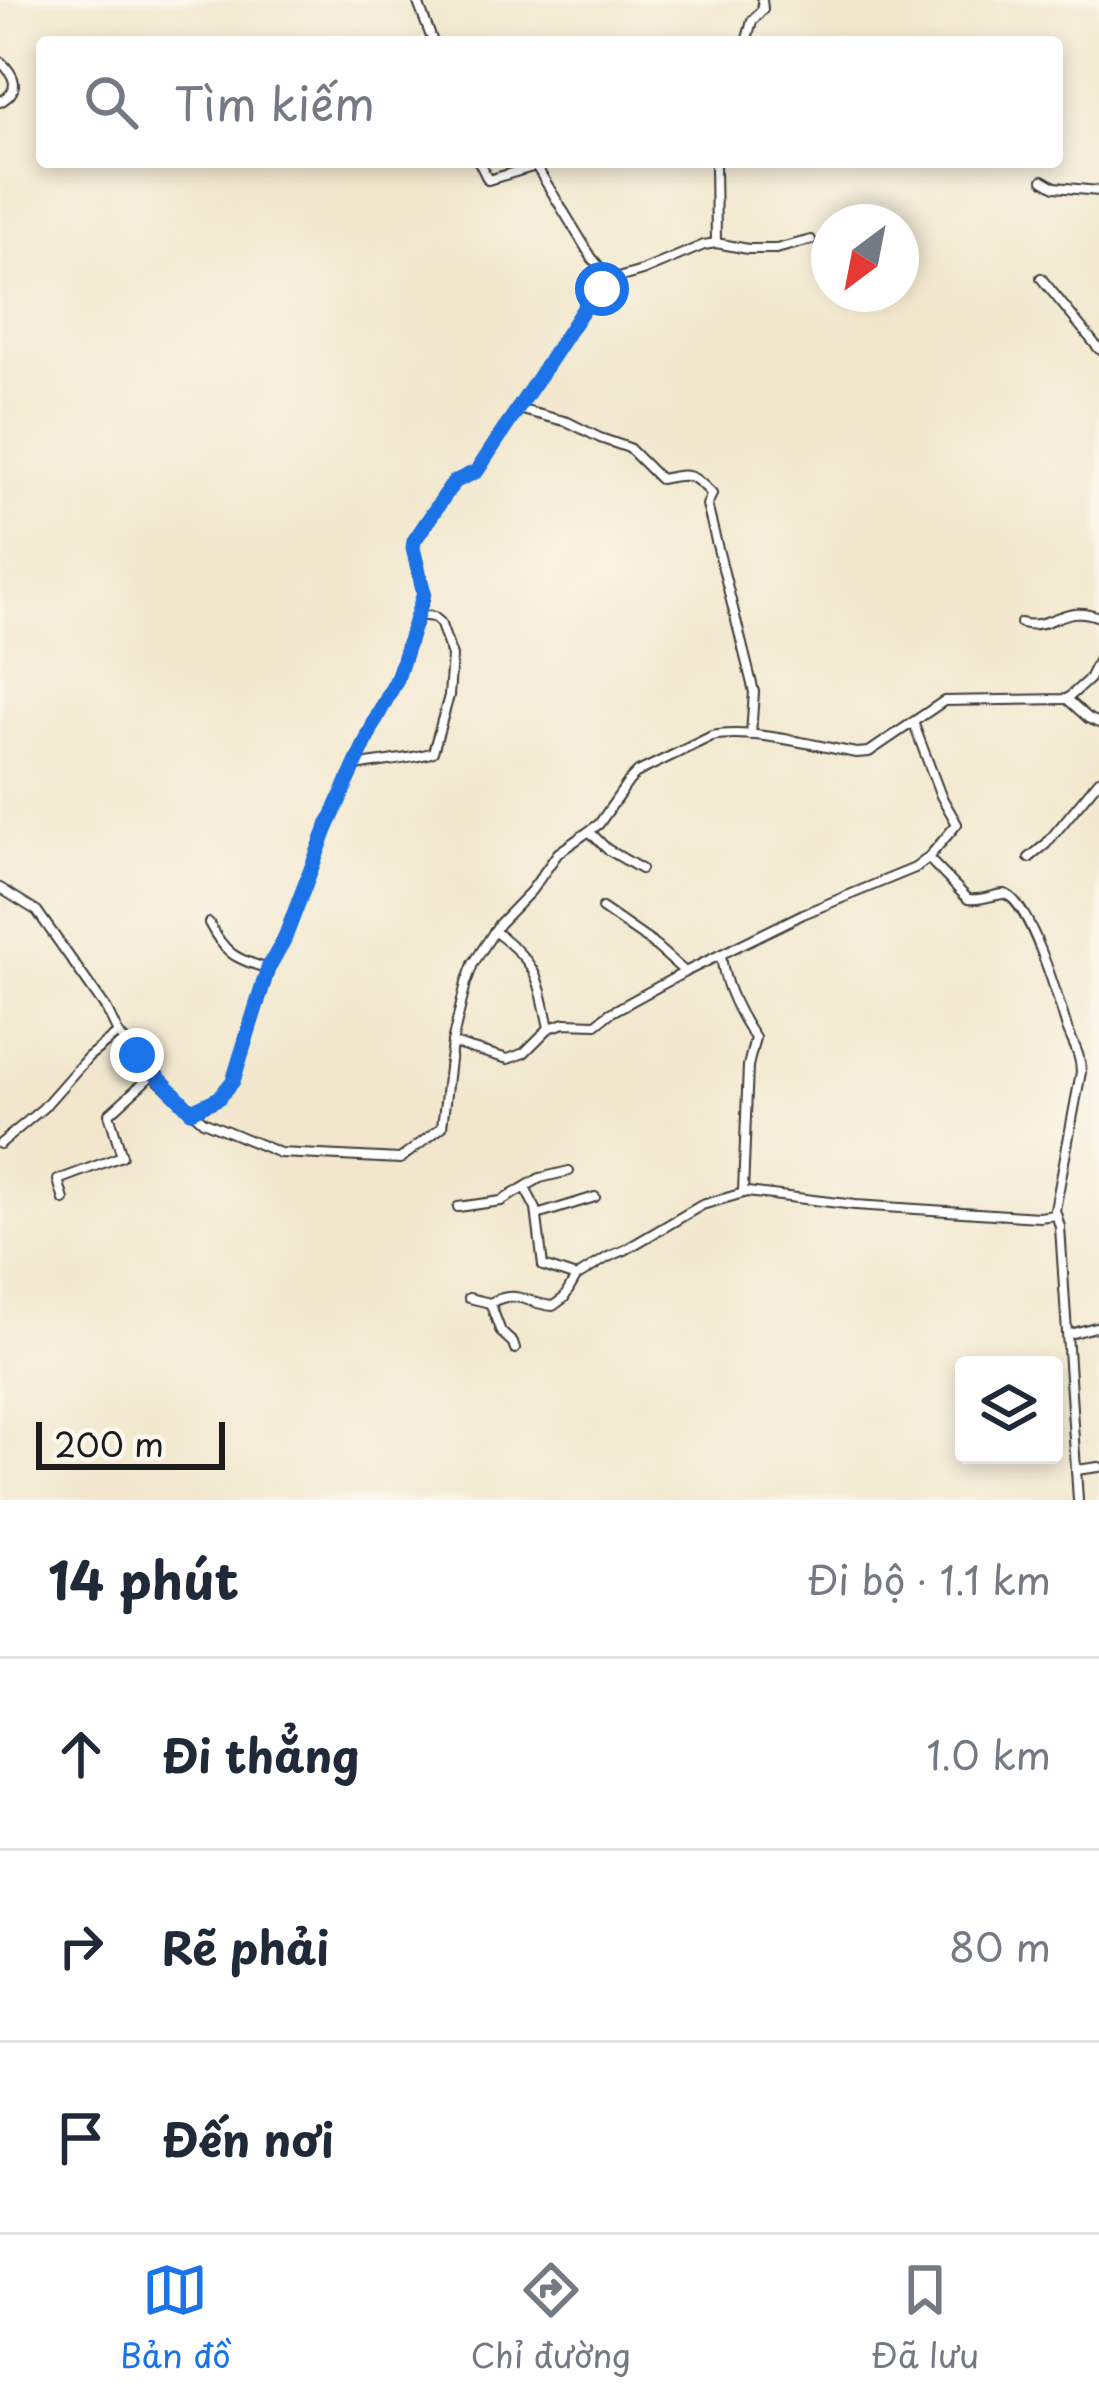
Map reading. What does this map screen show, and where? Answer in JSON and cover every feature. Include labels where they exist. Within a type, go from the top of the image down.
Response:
[{"type":"street","points":[[417,0],[431,36]]},
{"type":"street","points":[[748,36],[763,3]]},
{"type":"street","points":[[0,61],[16,84],[0,102]]},
{"type":"street","points":[[482,168],[488,180],[529,168]]},
{"type":"street","points":[[537,168],[592,258],[611,280]]},
{"type":"street","points":[[715,168],[716,243]]},
{"type":"street","points":[[1043,180],[1055,187],[1099,190]]},
{"type":"street","points":[[191,1111],[219,1098],[233,1081],[268,968],[397,679],[424,593],[414,541],[454,482],[477,471],[584,308],[611,280],[704,245],[776,249],[811,240]]},
{"type":"street","points":[[1041,278],[1099,349]]},
{"type":"street","points":[[518,409],[577,425],[629,448],[660,479],[681,472],[712,494],[707,505],[754,692],[751,735]]},
{"type":"street","points":[[1022,623],[1034,626],[1078,610],[1099,616]]},
{"type":"street","points":[[355,766],[434,752],[449,696],[452,656],[440,622],[417,615]]},
{"type":"street","points":[[0,888],[37,911],[118,1033],[191,1111],[213,1126],[280,1153],[400,1159],[442,1127],[452,1043],[471,969],[494,931],[558,853],[590,832],[641,770],[712,736],[728,734],[868,752],[944,700],[1067,699],[1089,680],[1099,659]]},
{"type":"street","points":[[1067,699],[1099,723]]},
{"type":"street","points":[[452,1043],[508,1059],[524,1053],[549,1028],[596,1024],[685,972],[803,914],[915,868],[957,824],[941,796],[913,722]]},
{"type":"street","points":[[1029,858],[1099,780]]},
{"type":"street","points":[[590,832],[607,849],[641,869]]},
{"type":"street","points":[[928,858],[968,899],[1006,894],[1015,902],[1044,953],[1081,1062],[1055,1215],[1069,1335],[1078,1500]]},
{"type":"street","points":[[602,908],[685,972]]},
{"type":"street","points":[[209,922],[225,950],[268,968]]},
{"type":"street","points":[[494,931],[524,954],[538,977],[549,1028]]},
{"type":"street","points":[[721,955],[730,992],[755,1038],[748,1066],[743,1192]]},
{"type":"street","points":[[0,1144],[118,1033]]},
{"type":"street","points":[[64,1200],[57,1181],[122,1156],[109,1114],[154,1074]]},
{"type":"street","points":[[458,1207],[501,1202],[540,1178],[569,1172]]},
{"type":"street","points":[[525,1188],[537,1215],[543,1266],[576,1277]]},
{"type":"street","points":[[469,1298],[490,1303],[508,1295],[553,1306],[564,1298],[576,1277],[702,1205],[743,1192],[855,1205],[1055,1215]]},
{"type":"street","points":[[537,1215],[595,1196]]},
{"type":"street","points":[[490,1303],[501,1332],[515,1348]]},
{"type":"street","points":[[1069,1335],[1099,1326]]},
{"type":"street","points":[[1076,1470],[1099,1467]]},
{"type":"route","points":[[137,1055],[191,1111],[219,1098],[233,1081],[268,968],[402,665],[424,593],[414,541],[454,482],[477,471],[584,308],[602,289]]}]
